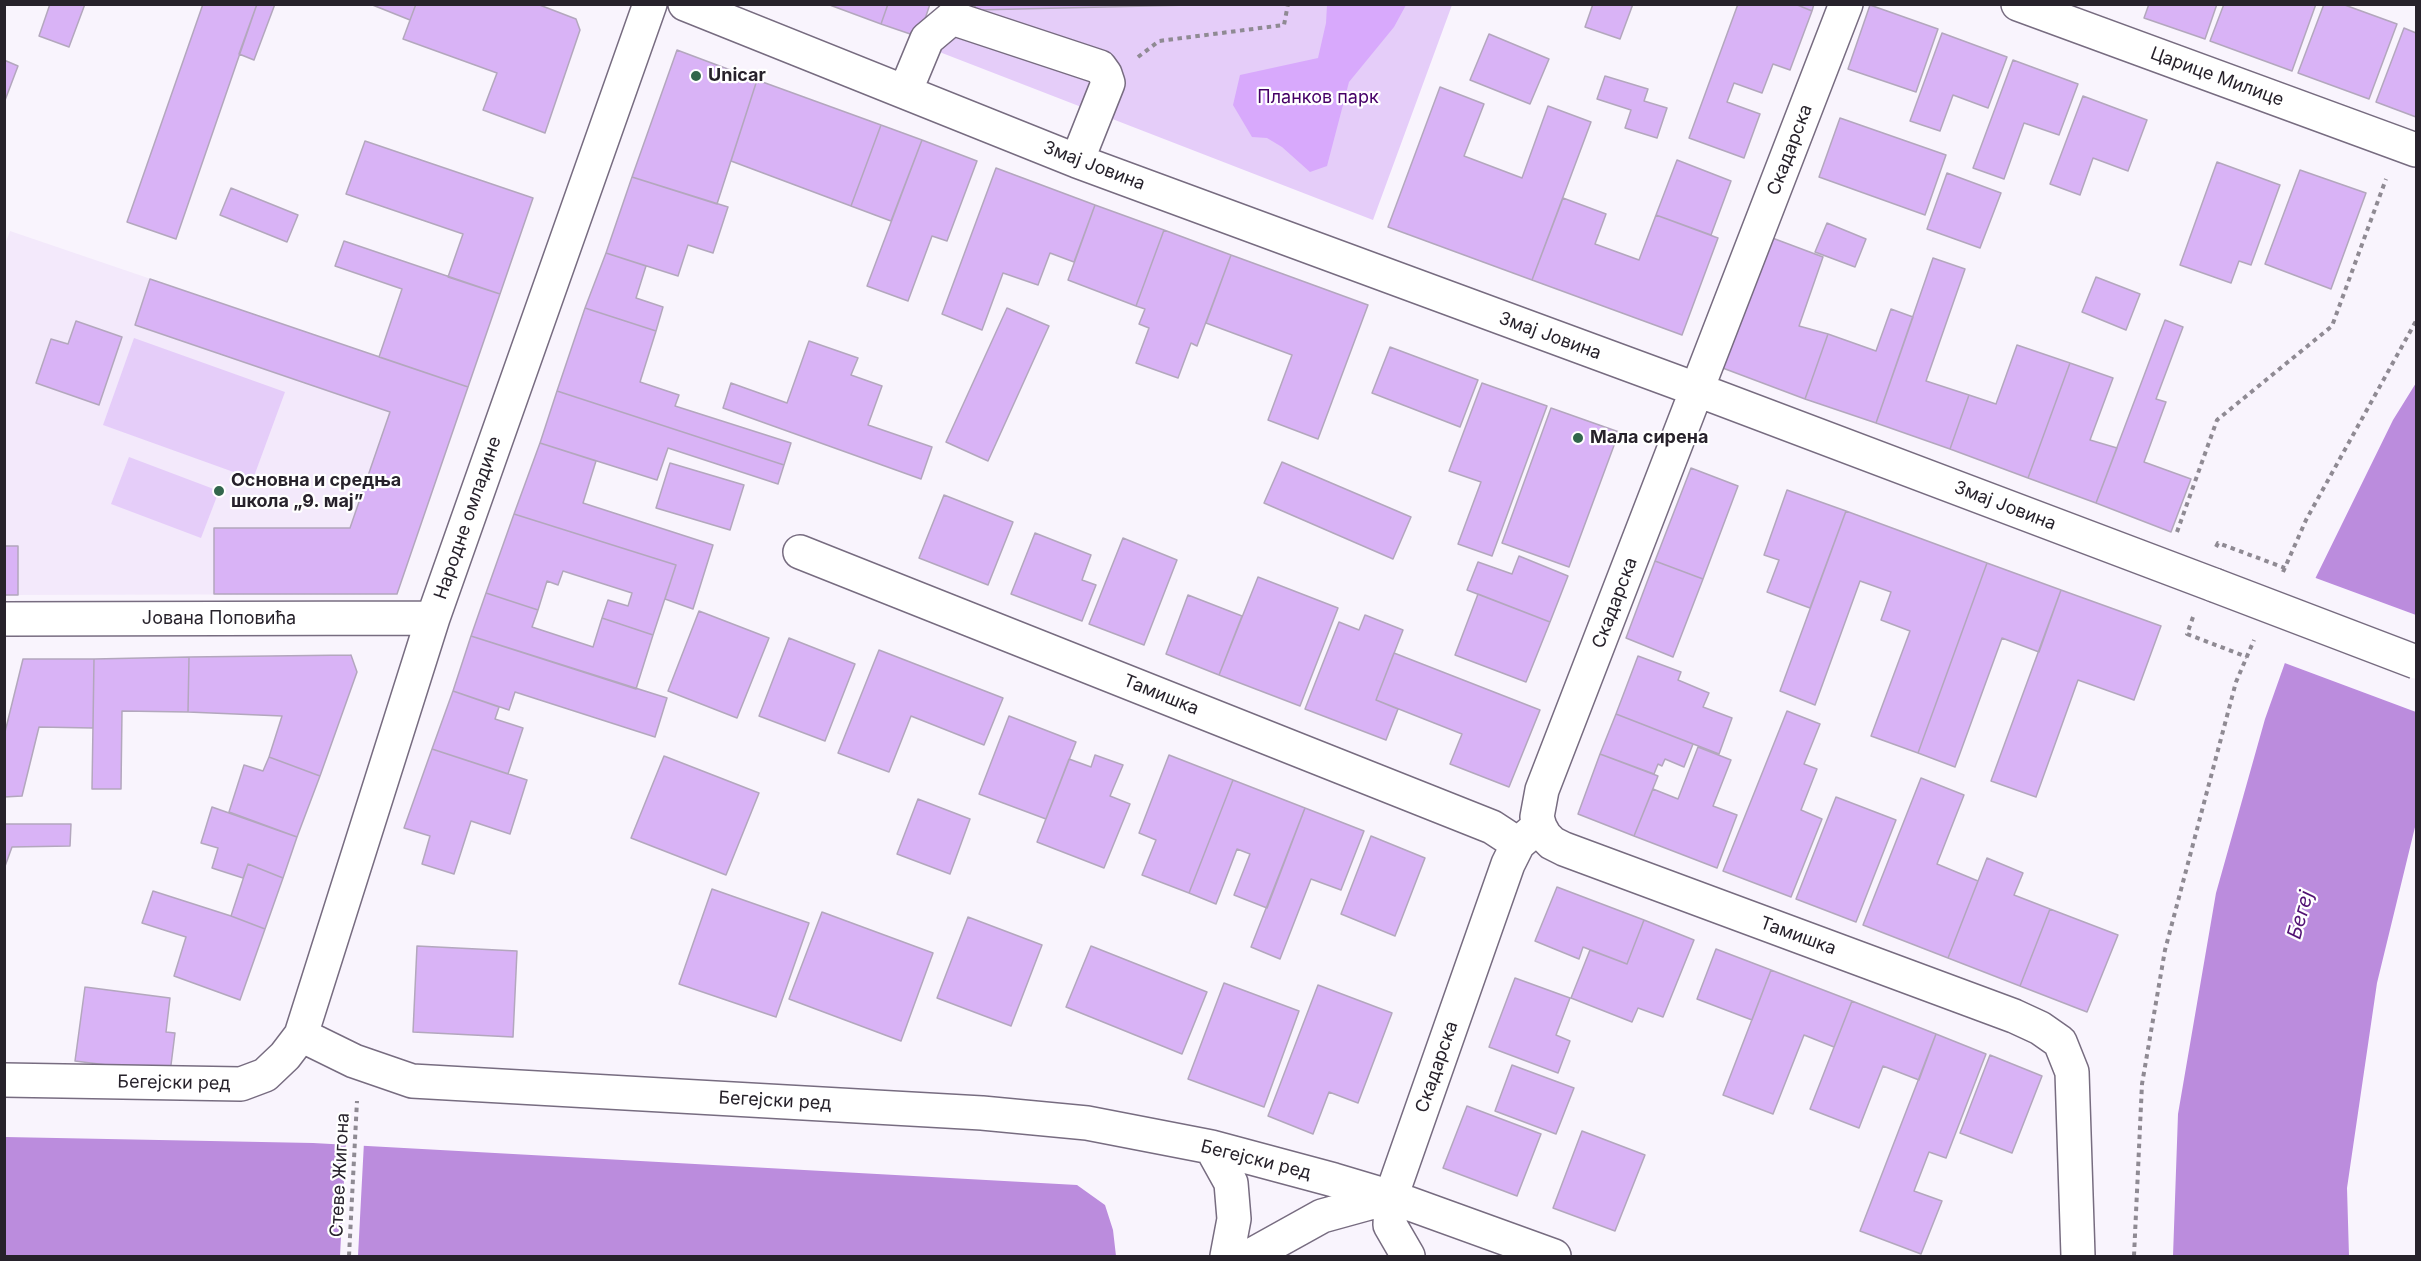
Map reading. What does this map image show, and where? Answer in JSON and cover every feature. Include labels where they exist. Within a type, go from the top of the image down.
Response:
[{"type":"street","name":"Народне омладине","points":[[301,1035],[433,618],[650,4]]},
{"type":"street","name":"Змај Јовина","points":[[685,4],[1077,161],[1698,390],[2416,662]]},
{"type":"street","name":"Скадарска","points":[[1408,1257],[1390,1225],[1391,1197],[1508,864],[1529,836],[1537,817],[1542,790],[1846,4]]},
{"type":"street","name":"Царице Милице","points":[[2018,4],[2408,147]]},
{"type":"street","points":[[905,92],[927,39],[952,18],[1100,67],[1108,83],[1077,161]]},
{"type":"street","name":"Тамишка","points":[[800,552],[1492,827],[1552,843],[2014,1016],[2040,1028],[2060,1042],[2072,1072],[2078,1257]]},
{"type":"street","name":"Јована Поповића","points":[[4,619],[433,618]]},
{"type":"street","name":"Бегејски ред","points":[[4,1080],[241,1084],[265,1075],[285,1056],[301,1035],[354,1061],[412,1081],[982,1113],[1087,1123],[1211,1147],[1391,1197],[1554,1257]]},
{"type":"street","points":[[1211,1147],[1231,1183],[1234,1219],[1227,1257]]},
{"type":"street","points":[[1250,1257],[1322,1216],[1391,1197]]},
{"type":"path","points":[[1108,83],[1159,41],[1284,25],[1288,4]]},
{"type":"path","points":[[2164,567],[2217,420],[2332,326],[2408,147]]},
{"type":"path","points":[[2281,578],[2306,520],[2416,321]]},
{"type":"path","points":[[2218,543],[2285,568]]},
{"type":"path","points":[[2187,634],[2247,657]]},
{"type":"path","points":[[2134,1257],[2142,1084],[2165,950],[2236,682],[2255,637]]},
{"type":"path","name":"Стеве Жигона","points":[[349,1257],[357,1095]]},
{"type":"shaded area","name":"Основна и средња школа „9. мај”","points":[[10,231],[468,387],[397,594],[5,595],[4,247]]},
{"type":"green space","name":"Планков парк","points":[[940,5],[1452,5],[1373,220],[924,46]]},
{"type":"green space","points":[[1327,5],[1406,5],[1394,27],[1349,82],[1327,166],[1310,172],[1282,147],[1267,138],[1252,137],[1233,105],[1240,75],[1318,58],[1326,23]]},
{"type":"green space","points":[[134,338],[285,392],[253,479],[103,425]]},
{"type":"green space","points":[[129,457],[219,491],[201,538],[111,504]]},
{"type":"water","name":"Бегеј","points":[[2416,383],[2416,823],[2377,983],[2347,1188],[2349,1256],[2173,1256],[2178,1114],[2216,893],[2265,719],[2314,581],[2393,420]]},
{"type":"water","points":[[5,1137],[313,1143],[1077,1185],[1105,1205],[1113,1230],[1116,1256],[5,1256]]},
{"type":"pier","points":[[2313,577],[2416,615],[2416,712],[2282,662]]},
{"type":"pier","points":[[346,1141],[364,1142],[358,1256],[340,1256]]},
{"type":"building","points":[[50,4],[85,4],[69,47],[39,36]]},
{"type":"building","points":[[203,4],[257,4],[176,239],[127,222]]},
{"type":"building","points":[[257,4],[275,4],[254,60],[239,54]]},
{"type":"building","points":[[370,4],[416,4],[410,20]]},
{"type":"building","points":[[416,4],[537,4],[576,19],[580,30],[545,133],[483,110],[497,73],[403,39]]},
{"type":"building","points":[[827,4],[888,4],[881,24]]},
{"type":"building","points":[[888,4],[930,4],[919,37],[881,24]]},
{"type":"building","points":[[975,4],[1235,4],[975,10]]},
{"type":"building","points":[[1593,4],[1633,4],[1620,39],[1585,27]]},
{"type":"building","points":[[1738,4],[1795,4],[1812,11],[1790,70],[1773,64],[1762,93],[1734,83],[1727,102],[1760,114],[1744,158],[1689,138]]},
{"type":"building","points":[[1795,4],[1814,4],[1812,11]]},
{"type":"building","points":[[2149,4],[2217,4],[2205,39],[2144,18]]},
{"type":"building","points":[[2224,4],[2316,4],[2292,71],[2210,41]]},
{"type":"building","points":[[2324,4],[2342,4],[2397,24],[2369,99],[2298,73]]},
{"type":"building","points":[[1870,5],[1938,29],[1916,92],[1848,69]]},
{"type":"building","points":[[2404,28],[2416,33],[2416,117],[2376,102]]},
{"type":"building","points":[[1942,33],[2007,57],[1988,108],[1953,95],[1940,131],[1910,121]]},
{"type":"building","points":[[1489,34],[1549,59],[1530,104],[1470,80]]},
{"type":"building","points":[[677,50],[757,80],[717,204],[632,177]]},
{"type":"building","points":[[4,60],[18,66],[4,103]]},
{"type":"building","points":[[2013,60],[2078,84],[2059,135],[2024,123],[2004,179],[1973,168]]},
{"type":"building","points":[[1605,76],[1648,89],[1644,101],[1667,108],[1657,138],[1625,128],[1631,110],[1597,99]]},
{"type":"building","points":[[757,80],[881,125],[851,206],[731,161]]},
{"type":"building","points":[[1440,87],[1484,104],[1464,156],[1522,178],[1548,106],[1591,122],[1532,280],[1388,227]]},
{"type":"building","points":[[2083,96],[2147,120],[2128,171],[2093,158],[2080,195],[2050,184]]},
{"type":"building","points":[[1840,118],[1946,155],[1925,215],[1819,177]]},
{"type":"building","points":[[881,125],[922,140],[891,221],[851,206]]},
{"type":"building","points":[[922,140],[977,161],[947,241],[932,236],[908,301],[867,286]]},
{"type":"building","points":[[365,141],[533,198],[500,294],[448,277],[463,234],[346,194]]},
{"type":"building","points":[[1677,160],[1731,181],[1711,235],[1656,215]]},
{"type":"building","points":[[2217,162],[2280,185],[2251,265],[2239,261],[2231,283],[2180,265]]},
{"type":"building","points":[[996,168],[1095,205],[1074,262],[1050,253],[1038,285],[1003,273],[982,330],[942,314]]},
{"type":"building","points":[[2300,170],[2366,193],[2331,289],[2265,264]]},
{"type":"building","points":[[1947,173],[2001,193],[1980,248],[1927,229]]},
{"type":"building","points":[[632,177],[728,207],[713,253],[688,245],[678,276],[606,253]]},
{"type":"building","points":[[231,188],[298,215],[287,242],[220,215]]},
{"type":"building","points":[[1563,198],[1606,214],[1595,244],[1639,260],[1656,215],[1718,238],[1682,335],[1532,280]]},
{"type":"building","points":[[1095,205],[1164,230],[1136,306],[1068,280]]},
{"type":"building","points":[[1827,223],[1866,239],[1855,267],[1815,252]]},
{"type":"building","points":[[1164,230],[1231,255],[1197,346],[1191,343],[1178,378],[1136,363],[1149,328],[1139,324],[1145,309],[1136,306]]},
{"type":"building","points":[[1767,236],[1823,257],[1799,326],[1828,334],[1805,399],[1720,367]]},
{"type":"building","points":[[344,241],[500,294],[468,387],[379,357],[402,289],[335,266]]},
{"type":"building","points":[[606,253],[646,266],[636,298],[663,307],[656,331],[585,308]]},
{"type":"building","points":[[1231,255],[1368,305],[1318,439],[1268,420],[1292,355],[1206,323]]},
{"type":"building","points":[[1933,258],[1965,269],[1926,381],[1969,395],[1950,449],[1876,423]]},
{"type":"building","points":[[2096,277],[2140,294],[2126,330],[2082,312]]},
{"type":"building","points":[[150,279],[468,387],[397,594],[214,594],[214,528],[350,528],[390,412],[135,325]]},
{"type":"building","points":[[585,308],[656,331],[640,382],[679,395],[675,406],[791,443],[784,465],[557,391]]},
{"type":"building","points":[[1007,308],[1049,326],[988,461],[946,442]]},
{"type":"building","points":[[1891,309],[1913,317],[1876,423],[1805,399],[1828,334],[1876,351]]},
{"type":"building","points":[[2165,320],[2183,327],[2156,399],[2166,402],[2144,462],[2191,479],[2171,532],[2096,503]]},
{"type":"building","points":[[76,321],[122,337],[99,405],[36,383],[51,339],[68,344]]},
{"type":"building","points":[[809,341],[858,358],[851,375],[882,386],[868,425],[932,447],[921,479],[723,408],[731,383],[787,403]]},
{"type":"building","points":[[2017,345],[2070,363],[2028,478],[1950,449],[1969,395],[1996,404]]},
{"type":"building","points":[[1390,347],[1478,380],[1460,427],[1372,393]]},
{"type":"building","points":[[2070,363],[2113,378],[2090,440],[2117,448],[2096,503],[2028,478]]},
{"type":"building","points":[[1482,383],[1547,406],[1492,556],[1458,544],[1481,482],[1449,471]]},
{"type":"building","points":[[557,391],[784,465],[778,484],[668,448],[657,480],[540,443]]},
{"type":"building","points":[[1551,408],[1619,432],[1569,567],[1502,543]]},
{"type":"building","points":[[540,443],[596,461],[583,503],[713,545],[693,609],[665,599],[676,565],[514,514]]},
{"type":"building","points":[[1282,462],[1411,517],[1393,559],[1264,503]]},
{"type":"building","points":[[670,463],[744,485],[730,530],[656,508]]},
{"type":"building","points":[[1691,468],[1738,486],[1703,579],[1655,561]]},
{"type":"building","points":[[1787,490],[1846,511],[1810,608],[1767,592],[1779,560],[1764,555]]},
{"type":"building","points":[[944,495],[1013,522],[988,585],[919,558]]},
{"type":"building","points":[[1846,511],[1987,563],[1918,753],[1871,736],[1910,631],[1881,620],[1891,592],[1860,581],[1815,705],[1780,691]]},
{"type":"building","points":[[514,514],[676,565],[653,635],[602,618],[608,600],[628,606],[632,593],[563,571],[558,585],[547,581],[538,610],[486,593]]},
{"type":"building","points":[[1035,533],[1091,555],[1082,580],[1096,585],[1082,621],[1011,594]]},
{"type":"building","points":[[1123,538],[1177,560],[1144,645],[1089,624]]},
{"type":"building","points":[[4,546],[18,546],[18,595],[4,595]]},
{"type":"building","points":[[1519,556],[1568,576],[1550,622],[1467,590],[1478,562],[1512,574]]},
{"type":"building","points":[[1655,561],[1703,579],[1673,657],[1626,638]]},
{"type":"building","points":[[1987,563],[2061,590],[2039,652],[2002,638],[1955,767],[1918,753]]},
{"type":"building","points":[[1258,577],[1338,608],[1300,706],[1219,675]]},
{"type":"building","points":[[2061,590],[2161,626],[2134,700],[2078,680],[2036,797],[1991,781]]},
{"type":"building","points":[[486,593],[538,610],[532,627],[593,647],[602,618],[653,635],[636,689],[471,636]]},
{"type":"building","points":[[1478,594],[1550,622],[1526,682],[1455,655]]},
{"type":"building","points":[[1188,595],[1242,616],[1219,675],[1166,654]]},
{"type":"building","points":[[699,611],[769,638],[737,718],[668,691]]},
{"type":"building","points":[[1365,615],[1403,630],[1376,700],[1398,709],[1386,740],[1305,709],[1339,622],[1359,630]]},
{"type":"building","points":[[471,636],[667,698],[655,737],[515,692],[509,710],[453,691]]},
{"type":"building","points":[[789,638],[855,664],[825,741],[759,716]]},
{"type":"building","points":[[879,650],[1003,698],[984,745],[911,716],[889,772],[838,753]]},
{"type":"building","points":[[1394,653],[1540,710],[1509,787],[1450,764],[1462,734],[1376,700]]},
{"type":"building","points":[[351,655],[357,672],[320,776],[269,757],[282,716],[188,712],[189,657]]},
{"type":"building","points":[[1638,656],[1681,672],[1678,680],[1709,693],[1703,707],[1732,718],[1719,754],[1616,714]]},
{"type":"building","points":[[189,657],[188,712],[122,711],[121,789],[92,789],[94,659]]},
{"type":"building","points":[[23,659],[94,659],[93,728],[39,727],[22,796],[4,797],[4,736]]},
{"type":"building","points":[[453,691],[499,707],[495,719],[523,728],[508,774],[432,749]]},
{"type":"building","points":[[1787,711],[1820,724],[1804,764],[1817,769],[1801,810],[1822,819],[1791,897],[1723,871]]},
{"type":"building","points":[[1616,714],[1693,744],[1684,767],[1665,759],[1662,766],[1658,764],[1654,774],[1600,754]]},
{"type":"building","points":[[1009,716],[1076,742],[1046,819],[979,794]]},
{"type":"building","points":[[1698,747],[1731,760],[1713,806],[1737,815],[1717,868],[1634,836],[1653,789],[1678,799]]},
{"type":"building","points":[[432,749],[527,780],[510,834],[471,821],[454,874],[422,864],[430,836],[404,828]]},
{"type":"building","points":[[1600,754],[1658,776],[1634,836],[1578,814]]},
{"type":"building","points":[[1095,755],[1123,765],[1110,796],[1130,804],[1104,868],[1037,842],[1069,759],[1091,767]]},
{"type":"building","points":[[1169,755],[1233,780],[1189,893],[1142,875],[1156,840],[1139,833]]},
{"type":"building","points":[[664,756],[759,793],[726,875],[631,838]]},
{"type":"building","points":[[269,757],[320,776],[297,837],[229,812],[244,765],[263,771]]},
{"type":"building","points":[[1921,778],[1964,795],[1937,864],[1978,881],[1948,958],[1863,925]]},
{"type":"building","points":[[1233,780],[1305,808],[1267,908],[1234,895],[1250,854],[1237,849],[1216,904],[1189,893]]},
{"type":"building","points":[[1836,797],[1896,820],[1856,922],[1796,899]]},
{"type":"building","points":[[918,799],[970,819],[950,874],[897,854]]},
{"type":"building","points":[[212,807],[297,837],[283,878],[248,864],[243,878],[212,868],[218,848],[201,843]]},
{"type":"building","points":[[1305,808],[1364,831],[1341,890],[1311,879],[1280,959],[1251,947]]},
{"type":"building","points":[[4,824],[71,824],[70,846],[12,847],[4,869]]},
{"type":"building","points":[[1371,836],[1425,858],[1395,936],[1341,914]]},
{"type":"building","points":[[1987,858],[2023,873],[2014,895],[2050,909],[2020,986],[1948,958]]},
{"type":"building","points":[[248,864],[283,878],[265,929],[231,916]]},
{"type":"building","points":[[1557,887],[1644,920],[1627,964],[1583,947],[1579,959],[1535,941]]},
{"type":"building","points":[[712,889],[809,923],[776,1017],[679,984]]},
{"type":"building","points":[[153,891],[265,929],[240,1000],[174,976],[186,937],[142,923]]},
{"type":"building","points":[[2050,909],[2118,935],[2087,1012],[2020,986]]},
{"type":"building","points":[[822,912],[933,953],[901,1041],[789,999]]},
{"type":"building","points":[[968,917],[1042,945],[1011,1026],[937,998]]},
{"type":"building","points":[[1644,920],[1694,940],[1663,1017],[1638,1008],[1632,1022],[1571,998],[1590,950],[1627,964]]},
{"type":"building","points":[[417,946],[517,951],[513,1037],[413,1032]]},
{"type":"building","points":[[1091,946],[1207,992],[1182,1054],[1066,1007]]},
{"type":"building","points":[[1716,949],[1771,970],[1752,1020],[1697,999]]},
{"type":"building","points":[[1771,970],[1852,1001],[1834,1047],[1804,1035],[1773,1114],[1723,1095]]},
{"type":"building","points":[[1515,978],[1570,998],[1556,1035],[1570,1041],[1558,1073],[1489,1047]]},
{"type":"building","points":[[1224,983],[1299,1011],[1264,1107],[1188,1079]]},
{"type":"building","points":[[1318,985],[1392,1013],[1358,1103],[1329,1092],[1313,1134],[1268,1116]]},
{"type":"building","points":[[85,987],[170,998],[166,1032],[175,1033],[170,1073],[75,1061]]},
{"type":"building","points":[[1852,1001],[1936,1034],[1919,1080],[1883,1066],[1859,1128],[1810,1109]]},
{"type":"building","points":[[1936,1034],[1986,1054],[1946,1158],[1929,1152],[1914,1191],[1942,1201],[1921,1254],[1860,1231]]},
{"type":"building","points":[[1990,1055],[2042,1076],[2012,1153],[1960,1133]]},
{"type":"building","points":[[1512,1065],[1574,1088],[1556,1134],[1495,1111]]},
{"type":"building","points":[[1467,1106],[1541,1134],[1517,1196],[1443,1168]]},
{"type":"building","points":[[1582,1131],[1645,1155],[1615,1231],[1553,1208]]},
{"type":"place","name":"Unicar","points":[[696,76]]},
{"type":"place","name":"Мала сирена","points":[[1578,438]]},
{"type":"place","name":"Основна и средња школа „9. мај”","points":[[219,491]]}]
